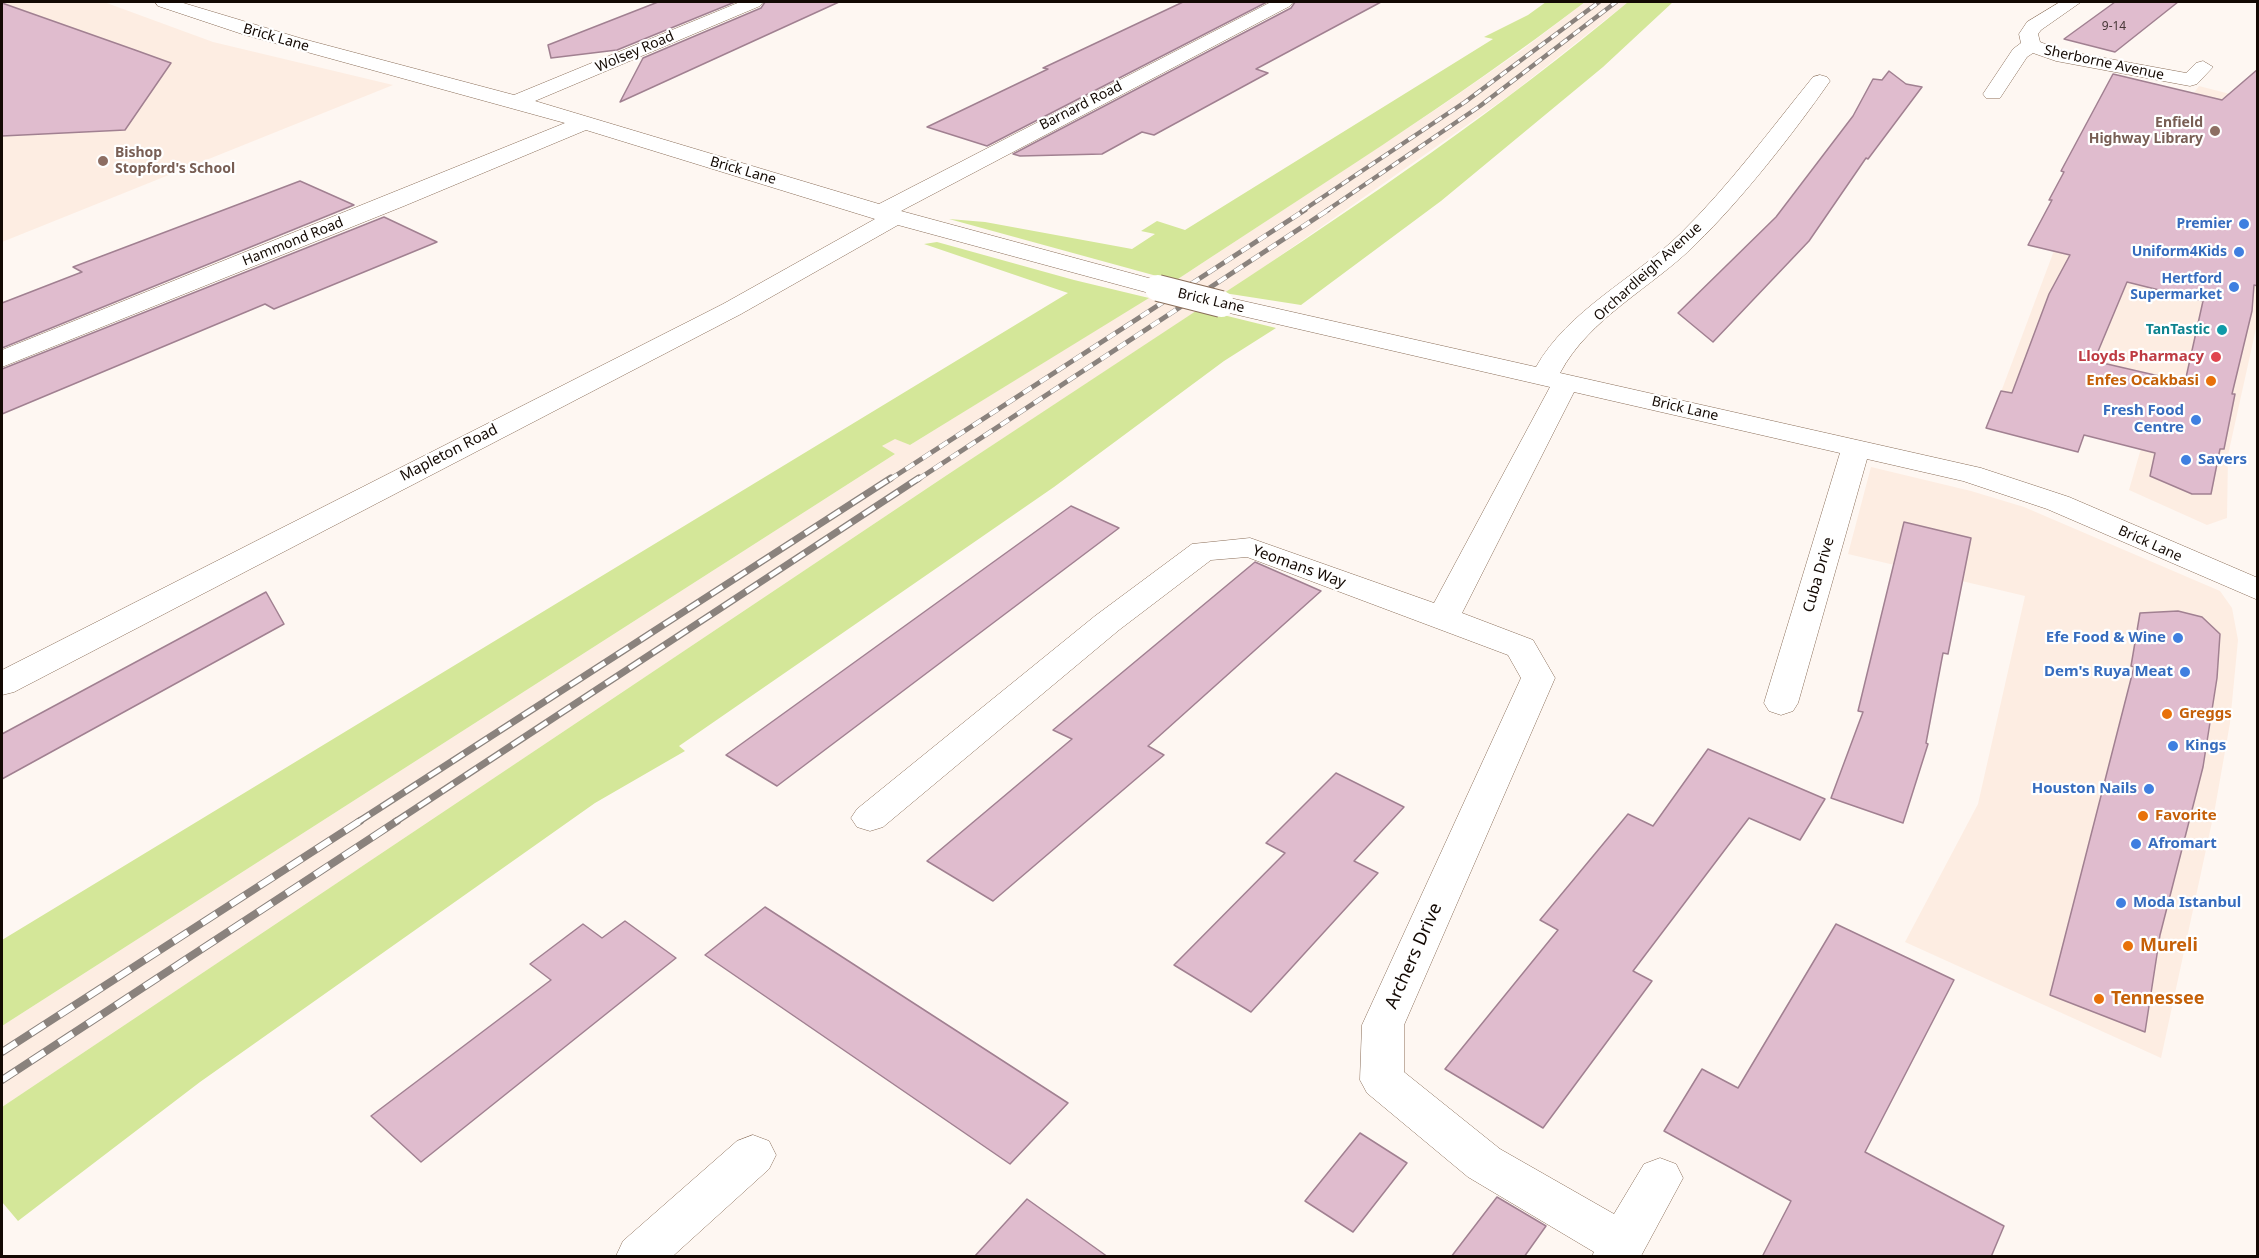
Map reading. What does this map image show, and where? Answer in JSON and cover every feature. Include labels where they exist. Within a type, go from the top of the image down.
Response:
[{"type":"street","name":"Brick Lane","points":[[164,2],[253,32],[516,102],[1050,262],[1971,474],[2048,499],[2258,591]]},
{"type":"street","name":"Wolsey Road","points":[[516,102],[754,2]]},
{"type":"street","name":"Barnard Road","points":[[887,215],[1284,2]]},
{"type":"street","name":"Sherborne Avenue","points":[[2072,2],[2034,26],[2028,34],[2031,45],[2056,55],[2190,80],[2204,67]]},
{"type":"street","points":[[1993,94],[2014,60],[2031,45]]},
{"type":"street","name":"Orchardleigh Avenue","points":[[1555,380],[1558,352],[1685,242],[1716,210],[1820,81]]},
{"type":"street","name":"Hammond Road","points":[[2,359],[584,123]]},
{"type":"street","name":"Mapleton Road","points":[[2,684],[732,309],[887,215]]},
{"type":"street","points":[[1443,618],[1555,380]]},
{"type":"street","name":"Cuba Drive","points":[[1781,703],[1856,447]]},
{"type":"street","name":"Yeomans Way","points":[[870,818],[1107,623],[1203,551],[1250,547],[1443,618]]},
{"type":"street","name":"Archers Drive","points":[[1443,618],[1521,648],[1538,678],[1383,1025],[1382,1080],[1484,1162],[1620,1250]]},
{"type":"street","points":[[640,1257],[753,1155]]},
{"type":"street","points":[[1620,1250],[1660,1178]]},
{"type":"shaded area","name":"Bishop Stopford's School","points":[[2,2],[104,2],[213,42],[393,85],[2,242]]},
{"type":"shaded area","points":[[1585,2],[1628,2],[1510,95],[1264,267],[947,475],[2,1107],[2,1026],[895,454],[881,447],[895,438],[910,445],[1175,281],[1441,106],[1522,50]]},
{"type":"shaded area","points":[[2199,86],[2257,101],[2257,324],[2228,455],[2227,518],[2207,525],[2129,490],[2144,438],[1998,400],[2100,128],[2162,137]]},
{"type":"shaded area","points":[[1871,467],[1971,491],[2024,507],[2220,591],[2232,608],[2238,640],[2230,723],[2215,808],[2161,1058],[1905,942],[1978,804],[2025,596],[1848,554]]},
{"type":"green space","points":[[1546,2],[1585,2],[1434,110],[1175,281],[949,219],[985,222],[1132,249],[1155,234],[1141,231],[1157,221],[1185,230],[1493,39],[1484,37],[1528,15]]},
{"type":"green space","points":[[1628,2],[1673,2],[1603,67],[1441,201],[1301,305],[1224,293],[1328,224],[1481,117]]},
{"type":"green space","points":[[937,242],[1149,298],[910,445],[895,439],[882,446],[895,454],[2,1026],[2,940],[1068,293],[924,244]]},
{"type":"green space","points":[[1199,309],[1276,328],[1224,361],[1054,487],[679,746],[685,751],[595,803],[200,1082],[18,1221],[2,1202],[2,1107]]},
{"type":"building","points":[[658,2],[735,2],[617,50],[551,58],[548,45]]},
{"type":"building","points":[[765,2],[839,2],[620,102],[643,58],[761,8]]},
{"type":"building","points":[[1183,2],[1267,2],[987,146],[927,127],[1048,69],[1043,68]]},
{"type":"building","points":[[1295,2],[1381,2],[1256,69],[1268,73],[1154,135],[1142,132],[1102,154],[1020,156],[1013,154],[1291,8]]},
{"type":"building","points":[[2115,2],[2178,2],[2115,52],[2064,39]]},
{"type":"building","points":[[2,3],[171,63],[125,130],[2,136]]},
{"type":"building","points":[[2258,69],[2258,286],[2254,285],[2252,311],[2232,394],[2235,394],[2224,449],[2220,449],[2211,494],[2192,494],[2150,476],[2155,453],[2084,435],[2078,452],[1986,428],[2001,391],[2012,393],[2049,294],[2070,255],[2028,245],[2052,200],[2049,200],[2064,172],[2061,171],[2113,74],[2222,100]],"holes":[[[2127,282],[2203,301],[2185,382],[2094,361]]]},
{"type":"building","points":[[1889,71],[1906,84],[1922,87],[1868,159],[1866,158],[1809,241],[1713,342],[1678,313],[1776,217],[1853,116],[1873,79],[1882,80]]},
{"type":"building","points":[[300,181],[354,205],[2,348],[2,303],[82,272],[73,267]]},
{"type":"building","points":[[384,217],[437,242],[274,309],[265,304],[2,414],[2,369]]},
{"type":"building","points":[[1071,506],[1119,528],[777,786],[726,755]]},
{"type":"building","points":[[1904,522],[1971,538],[1948,654],[1943,653],[1926,743],[1928,744],[1903,823],[1831,798],[1863,712],[1858,711]]},
{"type":"building","points":[[1255,562],[1321,591],[1148,746],[1164,755],[993,901],[927,861],[1072,739],[1053,730]]},
{"type":"building","points":[[266,592],[284,624],[2,779],[2,734]]},
{"type":"building","points":[[2178,611],[2202,617],[2220,634],[2217,678],[2203,767],[2160,935],[2145,1032],[2050,995],[2134,667],[2131,666],[2140,613]]},
{"type":"building","points":[[1708,749],[1825,799],[1800,840],[1749,818],[1633,971],[1652,981],[1543,1128],[1445,1069],[1558,930],[1540,920],[1628,814],[1653,826]]},
{"type":"building","points":[[1336,773],[1404,807],[1354,861],[1378,873],[1251,1012],[1174,965],[1285,853],[1266,843]]},
{"type":"building","points":[[765,907],[1068,1103],[1010,1164],[705,955]]},
{"type":"building","points":[[625,921],[676,958],[421,1162],[371,1116],[551,980],[530,964],[583,924],[602,938]]},
{"type":"building","points":[[1836,924],[1954,980],[1865,1152],[2004,1226],[1991,1257],[1762,1257],[1791,1201],[1664,1131],[1702,1069],[1738,1088]]},
{"type":"building","points":[[1360,1133],[1407,1163],[1353,1232],[1305,1201]]},
{"type":"building","points":[[1497,1197],[1546,1226],[1524,1257],[1451,1257]]},
{"type":"building","points":[[1027,1199],[1108,1257],[974,1257]]},
{"type":"railway","points":[[1302,211],[1465,102],[1599,2]]},
{"type":"railway","points":[[1326,211],[1480,106],[1616,2]]},
{"type":"railway","points":[[889,480],[1305,210]]},
{"type":"railway","points":[[917,480],[1328,210]]},
{"type":"railway","points":[[358,822],[891,478]]},
{"type":"railway","points":[[395,822],[919,478]]},
{"type":"railway","points":[[2,1052],[360,821]]},
{"type":"railway","points":[[2,1080],[397,821]]},
{"type":"place","name":"Enfield Highway Library","points":[[2215,131]]},
{"type":"place","name":"Bishop Stopford's School","points":[[103,161]]},
{"type":"place","name":"Premier","points":[[2244,224]]},
{"type":"place","name":"Uniform4Kids","points":[[2239,252]]},
{"type":"place","name":"Hertford Supermarket","points":[[2234,287]]},
{"type":"place","name":"TanTastic","points":[[2222,330]]},
{"type":"place","name":"Lloyds Pharmacy","points":[[2216,357]]},
{"type":"place","name":"Enfes Ocakbasi","points":[[2211,381]]},
{"type":"place","name":"Fresh Food Centre","points":[[2196,420]]},
{"type":"place","name":"Savers","points":[[2186,460]]},
{"type":"place","name":"Efe Food & Wine","points":[[2178,638]]},
{"type":"place","name":"Dem's Ruya Meat","points":[[2185,672]]},
{"type":"place","name":"Greggs","points":[[2167,714]]},
{"type":"place","name":"Kings","points":[[2173,746]]},
{"type":"place","name":"Houston Nails","points":[[2149,789]]},
{"type":"place","name":"Favorite","points":[[2143,816]]},
{"type":"place","name":"Afromart","points":[[2136,844]]},
{"type":"place","name":"Moda Istanbul","points":[[2121,903]]},
{"type":"place","name":"Mureli","points":[[2128,946]]},
{"type":"place","name":"Tennessee","points":[[2099,999]]}]
